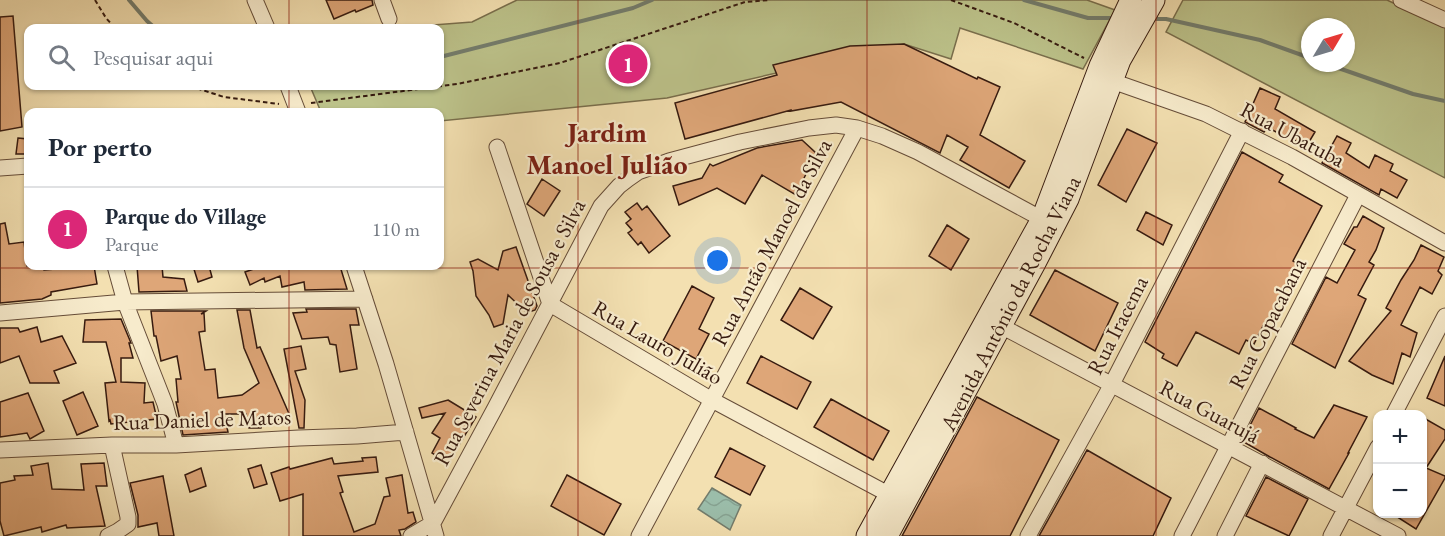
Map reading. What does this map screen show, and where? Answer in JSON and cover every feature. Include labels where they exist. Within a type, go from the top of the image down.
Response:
[{"type":"main road","name":"Avenida Antônio da Rocha Viana","points":[[867,536],[1042,219],[1110,65],[1145,3]]},
{"type":"main road","name":"Avenida Antônio da Rocha Viana","points":[[887,536],[1068,199],[1110,65]]},
{"type":"street","points":[[255,0],[265,24]]},
{"type":"street","points":[[382,0],[389,19]]},
{"type":"street","points":[[1401,0],[1445,20]]},
{"type":"street","name":"Rua Ubatuba","points":[[1110,65],[1292,157],[1445,243]]},
{"type":"street","points":[[290,90],[297,108]]},
{"type":"street","name":"Rua Severina Maria de Sousa e Silva","points":[[435,530],[495,408],[601,206],[619,186],[639,172],[669,161],[740,142],[791,131],[836,125],[857,128],[882,136],[918,152],[1042,219]]},
{"type":"street","name":"Rua Antão Manoel da Silva","points":[[639,536],[857,128]]},
{"type":"street","name":"Rua Iracema","points":[[1028,536],[1112,384],[1242,131]]},
{"type":"street","points":[[497,147],[550,304]]},
{"type":"street","points":[[0,168],[24,166]]},
{"type":"street","name":"Rua Copacabana","points":[[1182,536],[1358,195]]},
{"type":"street","points":[[116,270],[125,302],[165,404],[176,445]]},
{"type":"street","points":[[355,270],[435,530],[411,536]]},
{"type":"street","points":[[0,313],[125,302],[365,299]]},
{"type":"street","name":"Rua Lauro Julião","points":[[550,304],[712,400],[890,495]]},
{"type":"street","points":[[1396,410],[1445,316]]},
{"type":"street","name":"Rua Guarujá","points":[[1001,326],[1398,536]]},
{"type":"street","name":"Rua Daniel de Matos","points":[[0,450],[176,445],[406,432]]},
{"type":"street","points":[[108,536],[128,524],[112,446]]},
{"type":"street","points":[[1331,536],[1373,455]]},
{"type":"street","points":[[1225,536],[1262,463]]},
{"type":"path","points":[[95,0],[111,24]]},
{"type":"path","points":[[444,86],[560,63],[745,2],[769,0]]},
{"type":"path","points":[[951,0],[1014,23],[1110,65]]},
{"type":"path","points":[[202,90],[224,97],[291,108]]},
{"type":"path","points":[[303,108],[419,90]]},
{"type":"green space","points":[[517,0],[1087,0],[1115,10],[1083,69],[960,28],[951,59],[904,44],[667,98],[444,121],[444,108],[319,108],[312,90],[444,90],[444,24],[472,22]]},
{"type":"green space","points":[[1183,0],[1387,0],[1445,27],[1445,178],[1166,32]]},
{"type":"water","points":[[712,488],[741,505],[730,530],[698,509]]},
{"type":"building","points":[[326,0],[372,0],[373,5],[334,19]]},
{"type":"building","points":[[13,16],[22,127],[0,131],[0,17]]},
{"type":"building","points":[[904,44],[977,79],[978,77],[1000,87],[980,135],[1025,161],[1009,188],[960,160],[968,147],[947,135],[940,153],[841,102],[791,110],[685,139],[675,103],[777,75],[773,65],[850,46]]},
{"type":"building","points":[[1260,88],[1280,97],[1275,109],[1315,132],[1306,147],[1267,127],[1264,132],[1245,122]]},
{"type":"building","points":[[1127,129],[1157,143],[1126,202],[1098,185]]},
{"type":"building","points":[[1337,136],[1351,143],[1346,153],[1369,168],[1375,155],[1393,164],[1390,171],[1407,180],[1397,198],[1381,189],[1379,195],[1322,163]]},
{"type":"building","points":[[18,138],[24,139],[24,154],[16,154]]},
{"type":"building","points":[[802,140],[816,153],[796,195],[762,175],[745,204],[717,188],[679,205],[673,186],[702,178],[710,164],[713,166],[757,148]]},
{"type":"building","points":[[1242,152],[1283,175],[1279,182],[1322,206],[1293,261],[1298,264],[1265,328],[1263,326],[1254,344],[1246,340],[1239,354],[1196,332],[1177,366],[1162,358],[1164,354],[1145,342]]},
{"type":"building","points":[[542,179],[560,191],[544,216],[527,204]]},
{"type":"building","points":[[637,203],[642,210],[647,206],[670,236],[649,253],[641,242],[638,245],[628,233],[632,230],[626,223],[631,219],[625,212]]},
{"type":"building","points":[[1146,212],[1172,225],[1163,245],[1137,230]]},
{"type":"building","points":[[1363,216],[1384,228],[1369,262],[1374,265],[1358,295],[1366,299],[1335,368],[1292,344],[1326,277],[1337,283],[1355,250],[1344,244]]},
{"type":"building","points":[[5,223],[9,244],[24,242],[24,270],[95,270],[97,284],[51,292],[51,295],[42,299],[0,303],[0,224]]},
{"type":"building","points":[[947,225],[969,239],[951,270],[929,256]]},
{"type":"building","points":[[1421,245],[1444,257],[1438,271],[1442,275],[1432,294],[1420,287],[1401,325],[1417,333],[1410,357],[1402,353],[1393,384],[1349,361],[1391,311],[1386,308]]},
{"type":"building","points":[[516,247],[537,306],[535,310],[527,313],[508,295],[503,324],[494,327],[476,296],[470,262],[478,259],[498,270],[503,251]]},
{"type":"building","points":[[137,270],[162,270],[163,277],[184,279],[187,291],[139,292]]},
{"type":"building","points":[[194,270],[210,270],[212,277],[198,282]]},
{"type":"building","points":[[251,270],[341,270],[347,289],[305,290],[304,282],[282,287],[280,276],[265,282],[264,278],[250,285],[245,272]]},
{"type":"building","points":[[1055,270],[1118,303],[1095,351],[1030,315]]},
{"type":"building","points":[[692,286],[714,298],[699,329],[709,334],[696,359],[663,341]]},
{"type":"building","points":[[800,288],[832,307],[813,339],[781,320]]},
{"type":"building","points":[[306,309],[356,309],[359,325],[350,325],[357,369],[340,372],[336,345],[330,344],[328,337],[302,339],[293,313],[307,312]]},
{"type":"building","points":[[237,310],[250,310],[257,348],[260,347],[290,416],[262,424],[261,428],[249,428],[246,414],[224,414],[228,432],[183,435],[176,402],[178,402],[176,379],[181,379],[177,356],[161,361],[156,336],[154,336],[151,311],[206,311],[201,314],[204,313],[205,331],[199,332],[205,370],[215,369],[218,398],[242,395],[259,383],[244,348]]},
{"type":"building","points":[[121,319],[131,343],[129,343],[133,358],[121,358],[121,382],[145,383],[144,403],[153,402],[157,419],[111,424],[109,421],[105,383],[116,382],[106,342],[83,342],[85,320]]},
{"type":"building","points":[[37,327],[41,342],[62,336],[76,363],[54,371],[59,383],[30,383],[19,356],[0,363],[0,328],[18,328],[20,332]]},
{"type":"building","points":[[301,346],[306,369],[295,371],[305,400],[304,428],[299,428],[284,349]]},
{"type":"building","points":[[761,356],[811,382],[797,409],[747,383]]},
{"type":"building","points":[[1445,356],[1445,406],[1427,398]]},
{"type":"building","points":[[83,392],[98,426],[77,435],[63,401]]},
{"type":"building","points":[[28,393],[44,431],[30,439],[27,433],[0,437],[0,402]]},
{"type":"building","points":[[977,397],[1059,440],[1010,536],[902,536]]},
{"type":"building","points":[[831,399],[889,431],[873,460],[814,427]]},
{"type":"building","points":[[448,400],[476,417],[448,463],[432,453],[440,438],[432,433],[445,413],[422,418],[419,408]]},
{"type":"building","points":[[1334,405],[1367,417],[1329,489],[1242,441],[1259,408],[1314,438]]},
{"type":"building","points":[[1427,420],[1445,430],[1445,439],[1427,466]]},
{"type":"building","points":[[730,448],[765,466],[750,495],[715,477]]},
{"type":"building","points":[[1087,450],[1171,498],[1153,536],[1039,536]]},
{"type":"building","points":[[376,457],[378,472],[338,476],[343,492],[340,493],[354,532],[375,524],[384,497],[390,496],[386,478],[402,475],[408,513],[413,512],[416,522],[399,530],[401,536],[303,536],[303,494],[280,501],[271,473],[332,458],[334,464],[363,461],[362,458]]},
{"type":"building","points":[[48,463],[52,489],[84,490],[81,464],[104,463],[107,486],[96,486],[105,526],[67,528],[66,525],[42,532],[41,527],[4,536],[0,521],[0,483],[15,480],[14,476],[33,475],[31,466]]},
{"type":"building","points":[[261,465],[267,484],[254,488],[248,469]]},
{"type":"building","points":[[201,468],[206,486],[190,492],[185,475]]},
{"type":"building","points":[[1427,468],[1445,478],[1427,510]]},
{"type":"building","points":[[567,475],[621,504],[604,535],[551,506]]},
{"type":"building","points":[[163,476],[174,536],[159,536],[157,523],[138,527],[138,515],[130,483]]},
{"type":"building","points":[[1266,477],[1308,499],[1289,536],[1246,516]]},
{"type":"building","points":[[1399,518],[1422,518],[1416,529]]},
{"type":"waterway","points":[[129,0],[150,24]]},
{"type":"waterway","points":[[444,56],[633,8],[652,0]]},
{"type":"waterway","points":[[1024,0],[1088,18],[1114,18]]},
{"type":"waterway","points":[[1151,19],[1166,19],[1260,40],[1301,55]]},
{"type":"waterway","points":[[1350,72],[1413,94],[1445,101]]},
{"type":"place","name":"Parque do Village","points":[[628,64]]},
{"type":"district","name":"Jardim Manoel Julião","points":[[607,148]]}]
